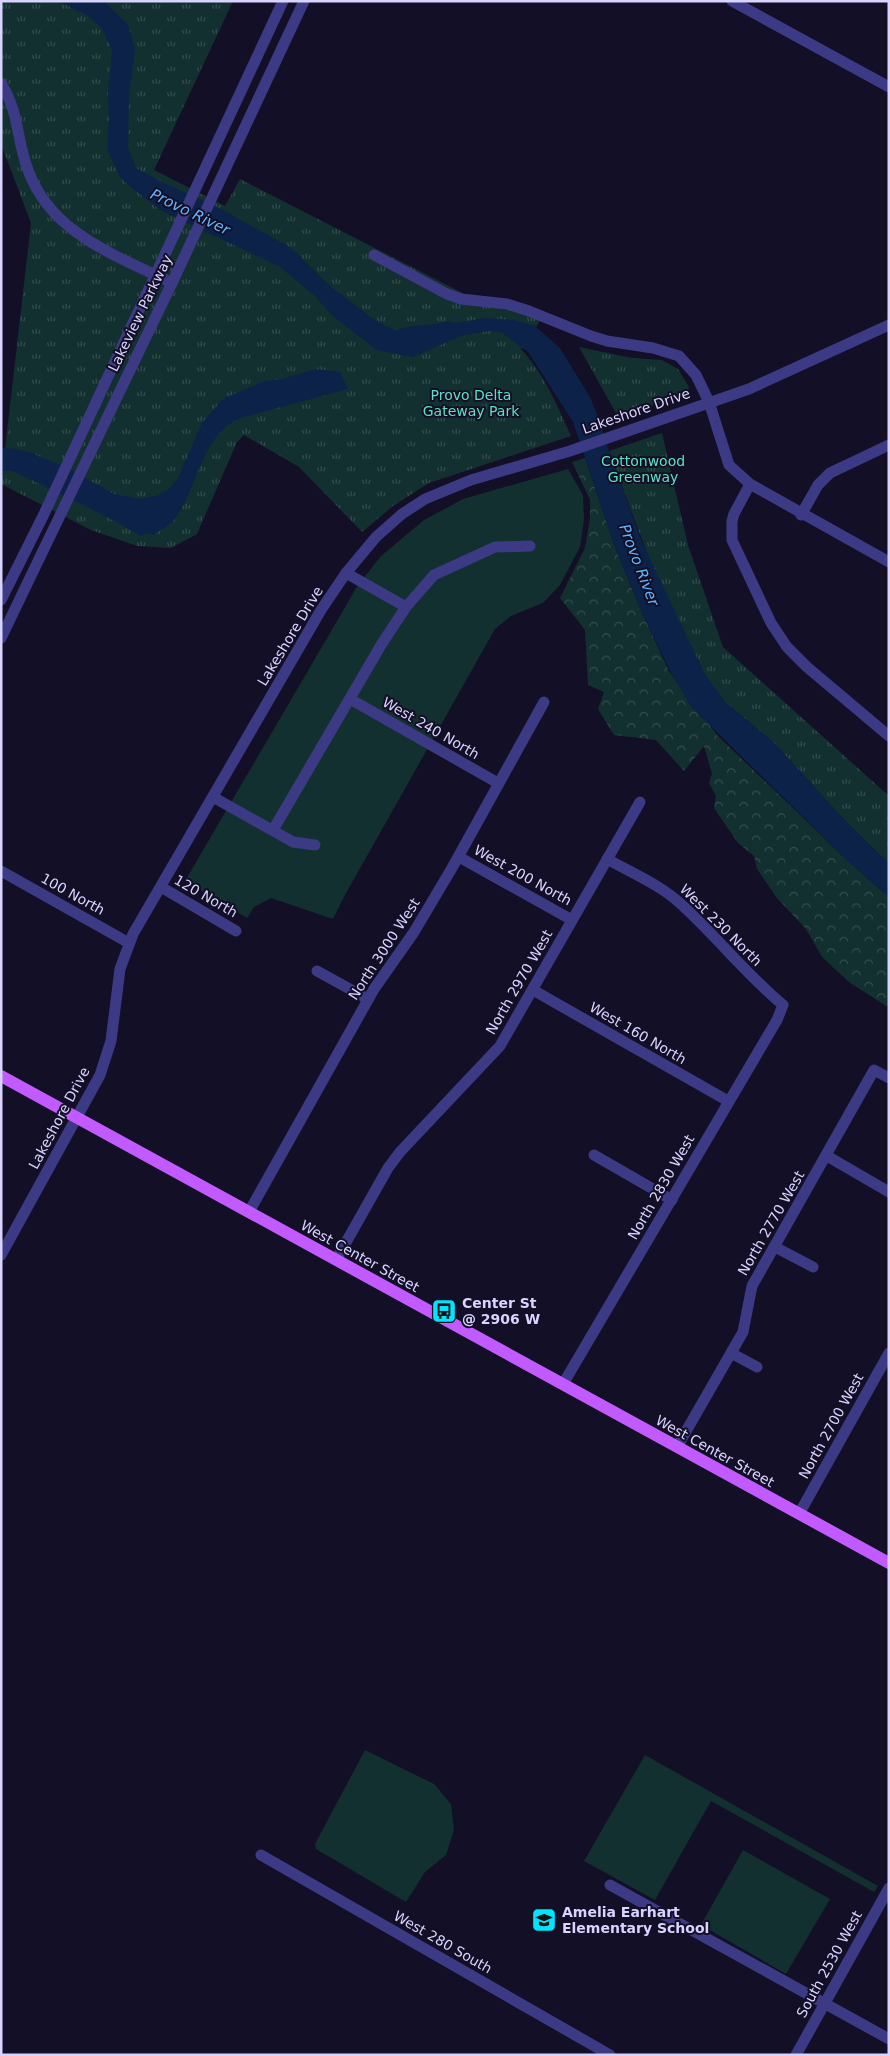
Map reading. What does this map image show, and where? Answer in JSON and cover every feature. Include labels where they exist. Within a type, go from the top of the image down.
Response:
[{"type":"main road","name":"West Center Street","points":[[1,1076],[889,1563]]},
{"type":"street","name":"Lakeview Parkway","points":[[1,600],[44,514],[283,1]]},
{"type":"street","name":"Lakeview Parkway","points":[[1,638],[172,283],[304,1]]},
{"type":"street","points":[[732,1],[889,88]]},
{"type":"street","points":[[1,83],[15,112],[28,170],[37,191],[49,208],[67,227],[88,242],[172,283]]},
{"type":"street","points":[[374,255],[446,294],[461,299],[507,304],[607,341],[653,348],[679,356],[696,375],[709,402],[729,465],[750,484],[889,562]]},
{"type":"street","name":"Lakeshore Drive","points":[[1,1255],[98,1080],[108,1053],[118,981],[129,943],[321,610],[346,573],[376,537],[402,514],[424,499],[471,480],[570,450],[768,381],[889,325]]},
{"type":"street","points":[[802,514],[818,485],[830,474],[889,445]]},
{"type":"street","points":[[750,484],[734,514],[732,540],[771,623],[787,647],[807,668],[889,736]]},
{"type":"street","points":[[273,830],[406,606],[434,575],[495,547],[530,546]]},
{"type":"street","points":[[346,573],[406,606]]},
{"type":"street","name":"West 240 North","points":[[350,699],[498,783]]},
{"type":"street","name":"North 3000 West","points":[[249,1212],[368,999],[414,932],[459,857],[544,702]]},
{"type":"street","points":[[213,797],[294,842],[315,845]]},
{"type":"street","name":"North 2970 West","points":[[336,1260],[388,1168],[400,1152],[500,1046],[640,802]]},
{"type":"street","name":"West 200 North","points":[[459,857],[572,920]]},
{"type":"street","name":"West 230 North","points":[[607,859],[662,890],[681,904],[782,1005]]},
{"type":"street","name":"100 North","points":[[1,871],[129,943]]},
{"type":"street","name":"120 North","points":[[160,887],[236,931]]},
{"type":"street","points":[[318,971],[368,999]]},
{"type":"street","name":"West 160 North","points":[[533,990],[728,1101]]},
{"type":"street","name":"North 2830 West","points":[[563,1384],[777,1020],[782,1005]]},
{"type":"street","name":"North 2770 West","points":[[677,1447],[743,1332],[752,1286],[874,1070],[889,1078]]},
{"type":"street","points":[[594,1155],[672,1200]]},
{"type":"street","points":[[827,1156],[889,1192]]},
{"type":"street","points":[[775,1246],[812,1267]]},
{"type":"street","points":[[731,1353],[757,1367]]},
{"type":"street","name":"North 2700 West","points":[[798,1514],[889,1353]]},
{"type":"street","name":"West 280 South","points":[[262,1855],[610,2055]]},
{"type":"street","points":[[610,1885],[889,2039]]},
{"type":"street","name":"South 2530 West","points":[[796,2055],[889,1888]]},
{"type":"green space","name":"Provo Delta Gateway Park","points":[[1,1],[233,1],[154,170],[225,206],[240,179],[486,305],[505,307],[541,318],[525,349],[520,348],[543,379],[571,436],[429,483],[393,506],[362,532],[299,467],[244,435],[237,442],[197,534],[171,548],[137,546],[91,530],[1,484],[31,223],[1,144]]},
{"type":"green space","points":[[579,347],[632,358],[662,360],[678,369],[689,387],[684,397],[617,415]]},
{"type":"green space","name":"Cottonwood Greenway","points":[[662,433],[688,545],[723,647],[889,796],[889,864],[846,822],[774,743],[725,702],[704,673],[651,564],[609,451]]},
{"type":"green space","points":[[585,458],[616,550],[669,671],[717,735],[848,861],[889,896],[889,1006],[886,1006],[849,982],[822,957],[806,929],[777,898],[757,869],[754,856],[738,843],[714,808],[716,796],[709,783],[712,774],[704,746],[684,771],[656,740],[614,735],[598,709],[604,692],[588,685],[585,630],[560,598],[585,548],[590,519],[590,500],[572,462]]},
{"type":"green space","points":[[568,469],[583,495],[584,520],[580,547],[560,585],[543,603],[511,616],[495,629],[333,919],[271,898],[254,907],[247,918],[185,881],[358,585],[381,556],[424,520],[463,499]]},
{"type":"green space","points":[[365,1750],[434,1784],[451,1804],[454,1830],[446,1855],[425,1872],[406,1902],[316,1849],[315,1844]]},
{"type":"green space","points":[[645,1755],[878,1886],[874,1892],[711,1801],[655,1900],[584,1861]]},
{"type":"green space","points":[[743,1850],[830,1899],[786,1974],[701,1925]]},
{"type":"water","name":"Provo River","points":[[58,1],[104,1],[128,25],[135,49],[129,97],[128,148],[136,168],[223,210],[291,248],[330,286],[376,321],[394,330],[450,321],[456,323],[485,318],[514,320],[535,326],[560,348],[590,397],[642,542],[704,673],[725,702],[774,743],[846,822],[889,864],[889,896],[848,861],[692,708],[670,671],[643,615],[616,550],[573,422],[528,352],[501,332],[490,331],[464,335],[412,357],[377,350],[334,317],[315,296],[280,267],[160,210],[121,179],[107,149],[108,94],[112,51],[102,28],[87,15]]},
{"type":"water","points":[[316,369],[340,372],[348,389],[240,418],[227,426],[208,449],[183,506],[175,519],[154,535],[146,533],[141,536],[94,510],[13,471],[1,471],[1,448],[17,449],[67,468],[114,494],[139,499],[156,496],[169,489],[178,478],[202,423],[223,399],[264,381],[282,379]]},
{"type":"place","name":"Center St @ 2906 W","points":[[444,1311]]},
{"type":"place","name":"Amelia Earhart Elementary School","points":[[544,1920]]}]
